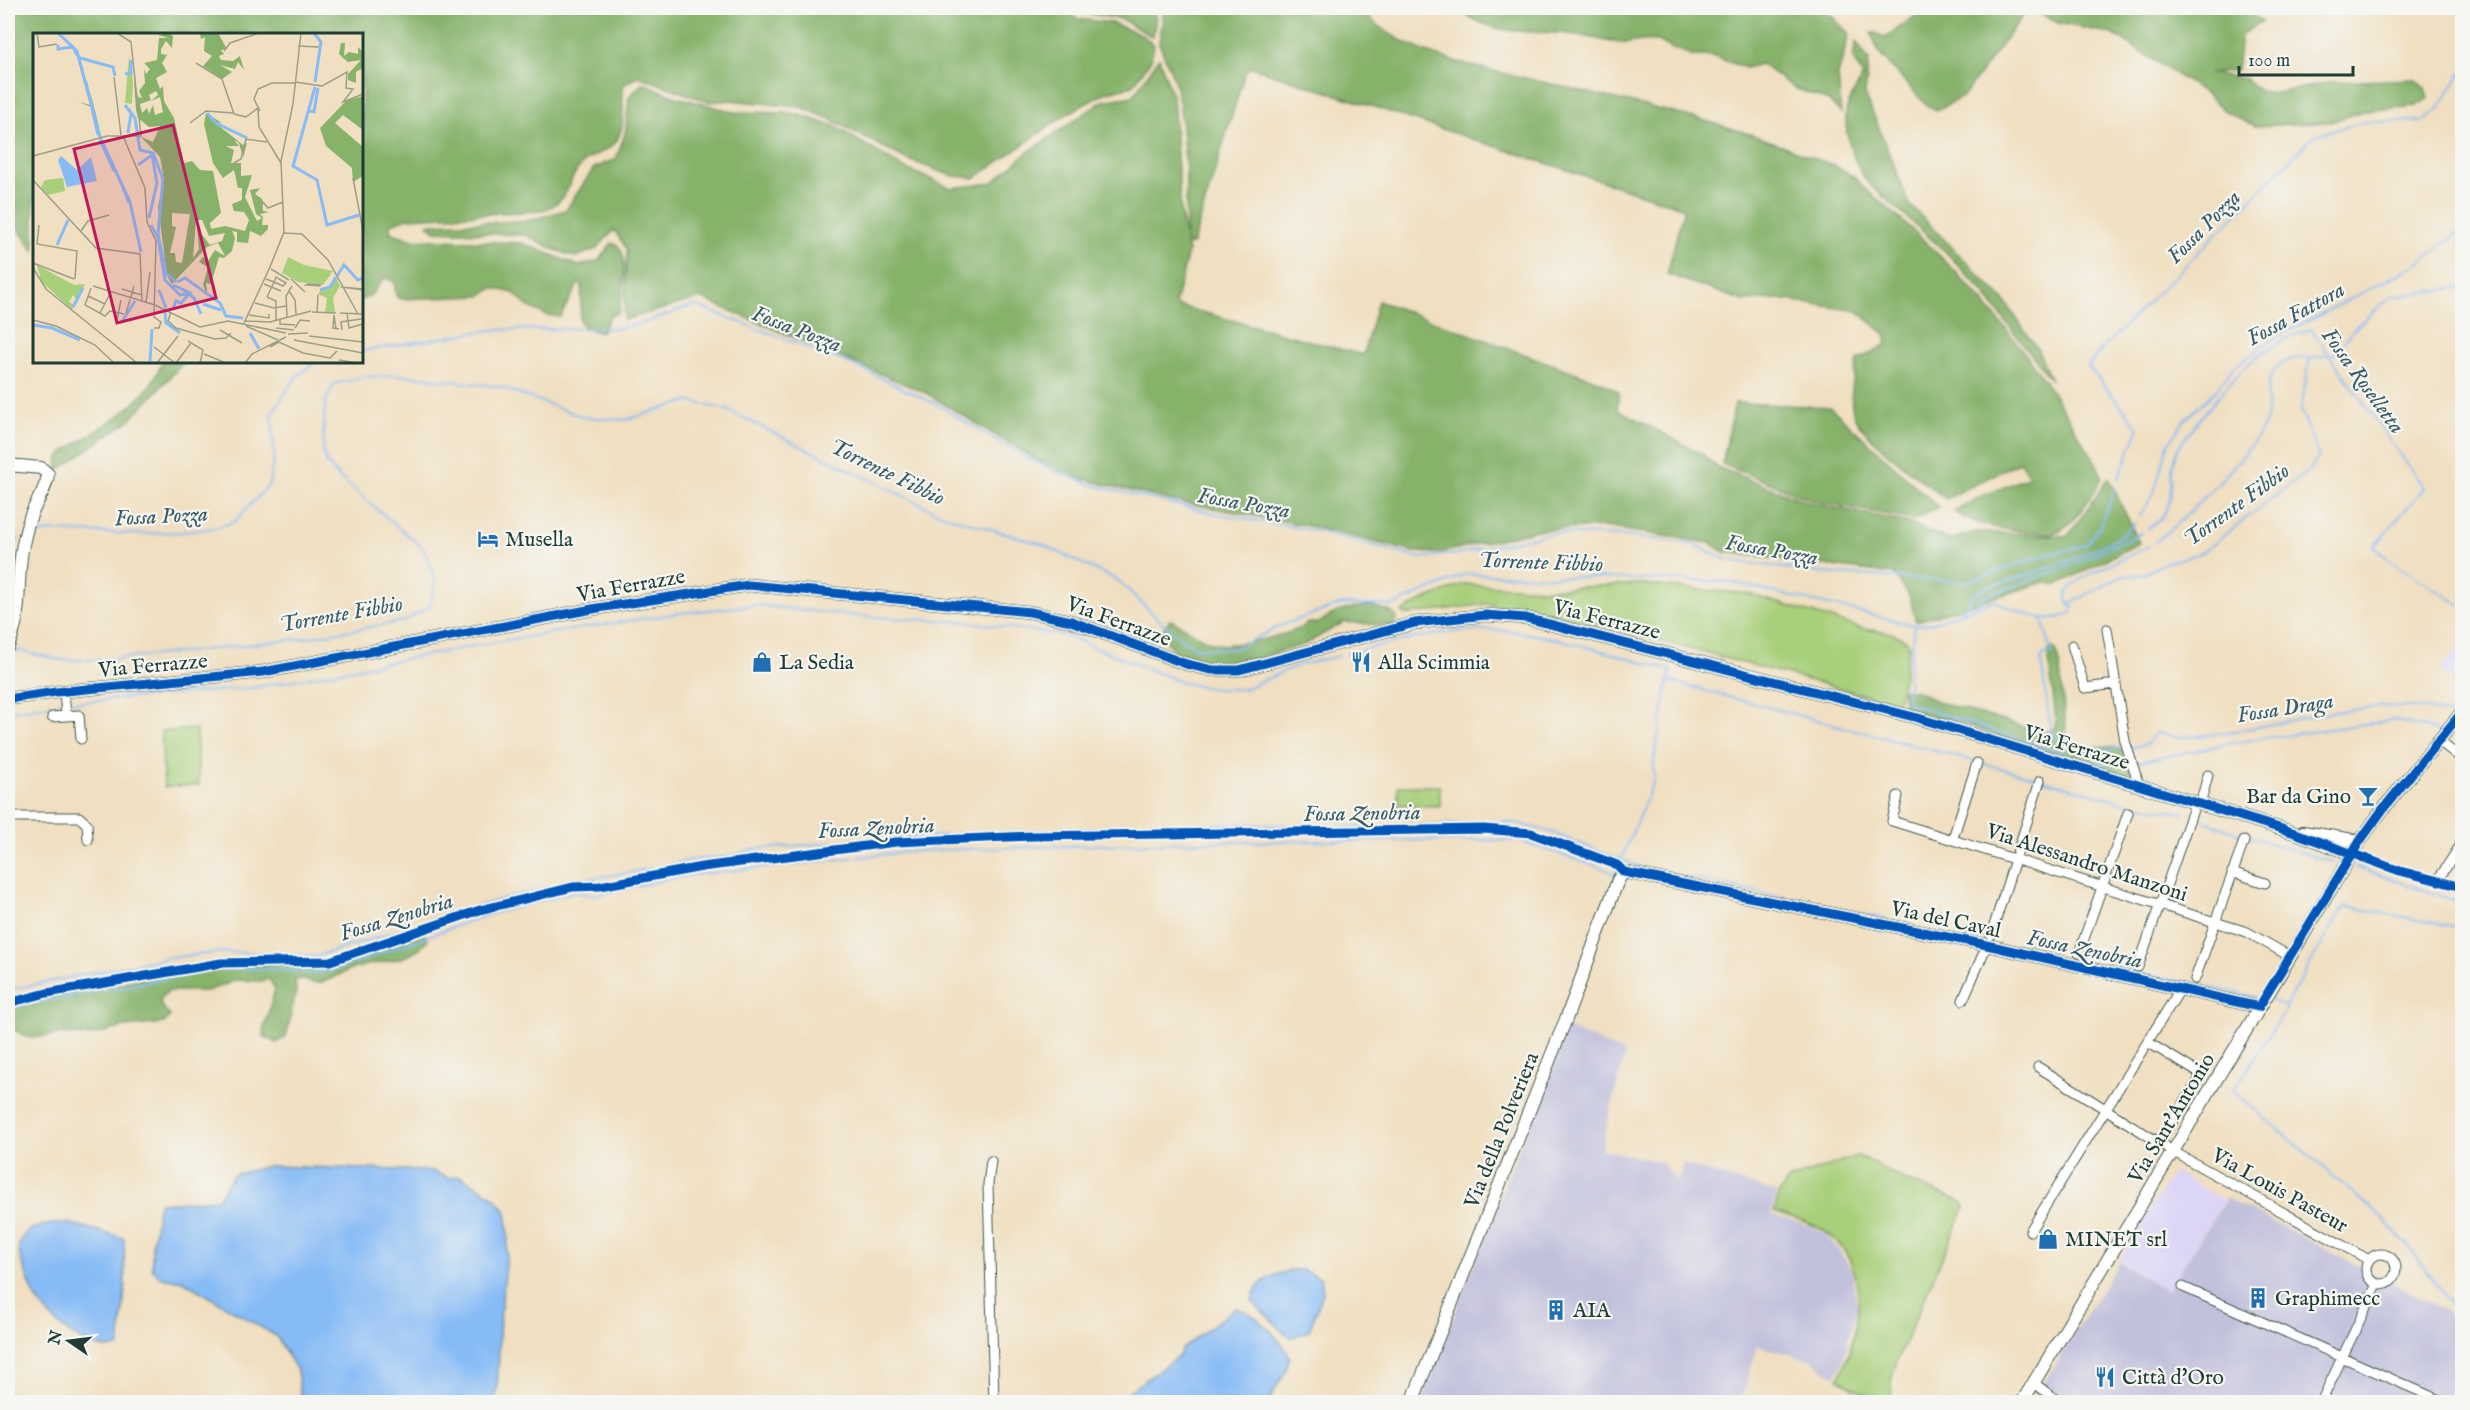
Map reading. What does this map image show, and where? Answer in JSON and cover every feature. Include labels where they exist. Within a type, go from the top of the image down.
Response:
[{"type":"street","points":[[8,465],[41,468],[48,474],[47,482],[30,516],[25,537],[19,568],[18,618],[10,641]]},
{"type":"street","name":"Via Ferrazze","points":[[8,699],[65,704],[263,672],[576,612],[749,585],[920,600],[1050,616],[1093,628],[1186,664],[1225,671],[1239,670],[1415,623],[1504,615],[1526,618],[1646,647],[1907,714],[2295,833]]},
{"type":"street","points":[[2107,629],[2125,741],[2139,785]]},
{"type":"street","points":[[2072,645],[2085,688],[2116,684]]},
{"type":"street","points":[[52,717],[65,704],[79,715],[81,739]]},
{"type":"street","name":"Via Sant'Antonio","points":[[2022,1402],[2360,841],[2463,711]]},
{"type":"street","points":[[2439,741],[2463,759]]},
{"type":"street","points":[[1953,838],[1977,763]]},
{"type":"street","points":[[2138,967],[2208,776]]},
{"type":"street","points":[[1963,1000],[1989,940],[2040,781]]},
{"type":"street","name":"Via Alessandro Manzoni","points":[[1898,796],[1892,821],[1953,838],[2247,932],[2291,957]]},
{"type":"street","points":[[2079,953],[2128,813]]},
{"type":"street","points":[[8,817],[79,817],[87,824],[88,840]]},
{"type":"street","points":[[2295,833],[2313,832],[2360,841]]},
{"type":"street","points":[[2295,833],[2352,854],[2463,887]]},
{"type":"street","points":[[2438,880],[2462,840]]},
{"type":"street","points":[[2195,979],[2244,841]]},
{"type":"street","name":"Via del Caval","points":[[1624,872],[1989,940],[2259,1007]]},
{"type":"street","name":"Via della Polveriera","points":[[1413,1402],[1561,1031],[1618,880],[1624,872]]},
{"type":"street","points":[[2232,872],[2265,883]]},
{"type":"street","points":[[2030,1231],[2149,1043],[2181,988]]},
{"type":"street","points":[[2149,1043],[2199,1073],[2200,1078],[2159,1142]]},
{"type":"street","name":"Via Louis Pasteur","points":[[2038,1067],[2174,1152],[2369,1260]]},
{"type":"street","points":[[991,1161],[988,1184],[994,1402]]},
{"type":"street","points":[[2382,1253],[2395,1261],[2397,1271],[2392,1281],[2377,1284],[2367,1274],[2369,1260],[2382,1253]]},
{"type":"street","points":[[2321,1402],[2377,1284]]},
{"type":"street","points":[[2183,1287],[2437,1399]]},
{"type":"street","points":[[2034,1383],[2059,1402]]},
{"type":"shaded area","points":[[2462,643],[2462,688],[2441,670]]},
{"type":"shaded area","name":"AIA","points":[[1567,1028],[1625,1053],[1601,1149],[1661,1162],[1678,1182],[1683,1164],[1777,1193],[1771,1214],[1810,1226],[1825,1234],[1839,1250],[1852,1271],[1857,1308],[1842,1364],[1835,1377],[1811,1360],[1757,1346],[1741,1402],[1419,1402]]},
{"type":"shaded area","points":[[2173,1171],[2224,1200],[2167,1291],[2119,1261]]},
{"type":"shaded area","points":[[2226,1198],[2448,1312],[2462,1331],[2462,1368],[2447,1402],[2032,1402],[2119,1262],[2167,1291]]},
{"type":"green space","points":[[8,8],[1063,8],[1077,19],[1112,23],[1142,35],[1154,45],[1151,60],[1133,85],[1105,93],[1067,114],[975,178],[953,176],[906,159],[830,119],[801,107],[730,100],[709,102],[638,76],[624,84],[622,124],[618,138],[609,148],[592,156],[581,165],[563,197],[551,207],[540,211],[408,218],[391,224],[390,232],[410,239],[522,243],[579,266],[598,261],[612,243],[618,247],[624,263],[619,312],[610,316],[602,331],[598,332],[583,327],[580,320],[582,285],[579,283],[560,317],[546,315],[527,306],[514,293],[493,288],[480,296],[400,299],[396,296],[394,281],[384,278],[371,295],[363,299],[363,33],[33,33],[33,250],[8,214]]},
{"type":"green space","points":[[1071,8],[1157,8],[1153,37],[1121,19],[1083,13]]},
{"type":"green space","points":[[1164,8],[1359,8],[1399,39],[1447,59],[1711,122],[1838,167],[1859,181],[1864,188],[1926,242],[1983,301],[2009,332],[2057,399],[2095,461],[2102,478],[2074,519],[2067,526],[2051,534],[1988,526],[1964,518],[1953,511],[1982,496],[2029,477],[2021,461],[1946,499],[1880,447],[1854,415],[1852,394],[1858,360],[1887,344],[1885,334],[1857,311],[1780,299],[1743,301],[1667,274],[1684,208],[1251,67],[1245,72],[1193,243],[1189,245],[1186,242],[1188,252],[1175,305],[1363,355],[1378,301],[1601,382],[1619,392],[1617,409],[1702,454],[1717,467],[1808,502],[1905,522],[1950,540],[1974,532],[2068,536],[2109,478],[2139,543],[2057,585],[2045,582],[1916,621],[1909,595],[1894,574],[1724,552],[1710,543],[1605,527],[1537,530],[1439,553],[1414,552],[1305,525],[1169,500],[1058,473],[926,393],[700,298],[624,320],[627,249],[614,230],[596,249],[576,257],[553,249],[526,235],[435,231],[428,224],[527,221],[566,210],[594,168],[616,159],[625,134],[629,97],[643,83],[673,96],[734,112],[793,113],[834,126],[904,168],[951,188],[992,183],[1028,152],[1103,101],[1133,96],[1159,58],[1173,98],[1181,213],[1186,240],[1186,171],[1180,106],[1174,79],[1159,43]]},
{"type":"green space","points":[[1463,8],[1824,8],[1849,34],[1838,75],[1841,113],[1829,101],[1794,88],[1761,64],[1746,68],[1712,56],[1690,56],[1657,41],[1620,43],[1570,34],[1502,29],[1476,21],[1464,13]]},
{"type":"green space","points":[[1926,8],[2028,8],[1964,96],[1937,110],[1926,105],[1879,53],[1871,33],[1885,38]]},
{"type":"green space","points":[[2036,8],[2239,8],[2262,21],[2241,35],[2237,70],[2209,73],[2246,79],[2259,91],[2278,93],[2331,82],[2415,79],[2425,89],[2428,99],[2416,106],[2364,111],[2329,122],[2255,126],[2225,111],[2205,93],[2113,34],[2058,23],[2040,14]]},
{"type":"green space","points":[[1856,42],[1869,60],[1865,94],[1910,205],[2004,300],[2038,350],[2051,380],[1980,288],[1946,252],[1863,176],[1852,151],[1846,124],[1848,105],[1863,76],[1853,59]]},
{"type":"green space","points":[[162,363],[183,363],[131,419],[57,471],[59,457],[64,452],[121,414],[134,403],[155,377]]},
{"type":"green space","points":[[1735,403],[1830,407],[1938,507],[1914,520],[1812,500],[1722,464]]},
{"type":"green space","points":[[1463,584],[1546,589],[1638,584],[1749,594],[1864,629],[1891,633],[1907,641],[1909,647],[1900,695],[1896,703],[1564,616],[1486,604],[1405,615],[1402,612]]},
{"type":"green space","points":[[1370,606],[1391,612],[1397,618],[1393,626],[1344,622],[1306,644],[1254,659],[1216,666],[1176,652],[1159,634],[1170,620],[1210,642],[1225,645],[1236,644],[1279,636],[1307,623],[1319,623],[1343,610]]},
{"type":"green space","points":[[2055,649],[2059,658],[2067,741],[2088,747],[2107,746],[2122,751],[2127,759],[2130,773],[2072,760],[1958,722],[1912,712],[1904,706],[1903,690],[1915,690],[1938,702],[2018,725],[2033,732],[2054,729],[2056,721],[2048,651]]},
{"type":"green space","points":[[196,729],[199,785],[164,787],[161,731]]},
{"type":"green space","points":[[1398,786],[1440,786],[1440,806],[1398,805]]},
{"type":"green space","points":[[424,934],[428,939],[413,953],[404,957],[352,969],[321,983],[295,980],[296,991],[286,1037],[276,1043],[264,1036],[264,1028],[275,989],[269,979],[237,980],[207,991],[168,991],[162,997],[160,1004],[170,1016],[164,1023],[124,1027],[89,1036],[62,1034],[30,1038],[8,1027],[8,1004],[29,999],[162,975],[246,964],[326,963]]},
{"type":"green space","points":[[1856,1156],[1903,1179],[1960,1201],[1965,1206],[1897,1360],[1892,1377],[1891,1402],[1879,1402],[1838,1379],[1846,1361],[1857,1320],[1856,1278],[1849,1259],[1838,1243],[1821,1229],[1774,1212],[1780,1191],[1789,1180]]},
{"type":"water","points":[[268,1166],[432,1171],[449,1178],[460,1176],[490,1194],[500,1204],[507,1217],[508,1244],[500,1315],[495,1402],[301,1402],[297,1370],[276,1336],[183,1281],[161,1277],[152,1269],[152,1245],[159,1203],[218,1199],[233,1175]]},
{"type":"water","points":[[68,1223],[124,1238],[125,1292],[119,1347],[94,1346],[71,1334],[50,1316],[32,1290],[20,1257],[21,1239],[28,1231],[38,1227]]},
{"type":"water","points":[[1294,1270],[1303,1270],[1321,1278],[1323,1293],[1309,1331],[1290,1338],[1252,1301],[1258,1287],[1267,1279]]},
{"type":"water","points":[[1235,1308],[1259,1320],[1274,1334],[1290,1357],[1285,1372],[1268,1402],[1114,1402],[1179,1356],[1182,1349]]},
{"type":"waterway","name":"Fossa Pozza","points":[[2118,479],[2139,428],[2088,366],[2103,348],[2315,135],[2365,122],[2422,121],[2438,110],[2462,72]]},
{"type":"waterway","name":"Fossa Fattora","points":[[2140,516],[2154,493],[2168,444],[2184,421],[2217,389],[2233,368],[2269,341],[2416,265],[2462,230]]},
{"type":"waterway","name":"Torrente Fibbio","points":[[10,649],[62,660],[103,660],[177,653],[298,639],[405,621],[429,607],[436,582],[424,549],[338,476],[326,462],[323,450],[325,403],[334,384],[363,377],[402,375],[501,387],[583,417],[625,420],[688,401],[727,410],[943,515],[1039,543],[1119,581],[1156,617],[1184,641],[1197,648],[1235,649],[1282,625],[1342,604],[1392,606],[1466,574],[1730,582],[1914,625],[1928,624],[1994,601],[2032,616],[2060,617],[2071,614],[2073,607],[2069,604],[2122,576],[2142,575],[2165,563],[2201,553],[2309,470],[2319,457],[2301,410],[2310,358],[2335,354],[2357,326],[2391,297],[2462,287]]},
{"type":"waterway","name":"Fossa Pozza","points":[[363,351],[490,330],[617,328],[640,324],[694,305],[849,363],[936,404],[1026,458],[1091,485],[1218,514],[1322,532],[1420,558],[1456,554],[1554,533],[1625,536],[1694,544],[1727,560],[1822,573],[1967,582],[2041,556],[2086,545],[2100,526],[2115,488]]},
{"type":"waterway","name":"Fossa Roselletta","points":[[2148,529],[2166,511],[2177,451],[2200,418],[2254,359],[2281,342],[2311,329],[2424,488],[2374,547],[2392,562],[2462,606]]},
{"type":"waterway","name":"Torrente Fibbio","points":[[2155,542],[2200,502],[2250,447],[2261,431],[2266,418],[2269,381],[2275,369],[2291,360],[2309,358]]},
{"type":"waterway","name":"Fossa Pozza","points":[[30,536],[50,531],[140,534],[182,532],[216,528],[234,522],[269,485],[274,457],[272,413],[297,376],[315,363]]},
{"type":"waterway","name":"Fossa Fattora","points":[[1961,612],[1974,594],[1985,588],[2043,570],[2086,553],[2123,534],[2135,523]]},
{"type":"waterway","name":"Fossa Roselletta","points":[[1973,609],[1983,597],[2072,565],[2141,533]]},
{"type":"waterway","name":"Fossa Pozza","points":[[8,543],[19,539]]},
{"type":"waterway","name":"Torrente Fibbio","points":[[2069,604],[2066,595],[2079,581],[2149,546]]},
{"type":"waterway","points":[[67,703],[252,688],[506,640],[680,613],[756,605],[857,616],[968,622],[1064,635],[1184,683],[1216,689],[1244,689],[1296,666],[1339,656]]},
{"type":"waterway","name":"Fossa Draga","points":[[2042,620],[2052,653],[2044,655],[2041,660],[2051,732],[2074,748],[2092,750],[2121,748]]},
{"type":"waterway","points":[[1914,625],[1906,702],[2066,755],[2097,763],[2125,763]]},
{"type":"waterway","points":[[1346,654],[1451,632],[1486,630],[1530,634],[1671,670],[1668,681],[2038,778]]},
{"type":"waterway","points":[[1620,862],[1654,780],[1654,760],[1668,681]]},
{"type":"waterway","points":[[8,711],[61,704]]},
{"type":"waterway","name":"Fossa Draga","points":[[2129,748],[2147,744],[2156,732],[2180,737],[2214,734],[2356,709],[2391,706],[2422,708],[2450,716]]},
{"type":"waterway","points":[[2138,762],[2238,742],[2394,720],[2438,731]]},
{"type":"waterway","points":[[2451,735],[2462,739]]},
{"type":"waterway","points":[[2043,780],[2130,804],[2184,813]]},
{"type":"waterway","points":[[2195,817],[2231,831],[2333,862]]},
{"type":"waterway","name":"Fossa Zenobria","points":[[8,990],[171,957],[227,952],[317,956],[505,898],[588,879],[662,867],[683,861],[731,856],[756,849],[894,838],[1161,826],[1229,824],[1377,828],[1510,822],[1548,831],[1645,869],[1886,919]]},
{"type":"waterway","points":[[8,1008],[212,970],[249,968],[317,973],[331,971],[487,915],[573,892],[594,895],[684,876],[914,851],[1192,842],[1517,840],[1605,869],[1615,875],[1617,870]]},
{"type":"waterway","points":[[2355,867],[2462,903]]},
{"type":"waterway","points":[[2285,1006],[2344,906],[2462,928]]},
{"type":"waterway","name":"Fossa Zenobria","points":[[2088,962],[2261,998]]},
{"type":"waterway","name":"Fossa Zenobria","points":[[2270,1000],[2285,1006],[2285,1011],[2233,1091],[2380,1216],[2411,1249],[2462,1320]]},
{"type":"cycle path","points":[[8,699],[56,692],[263,672],[598,608],[749,585],[1030,612],[1071,621],[1186,664],[1212,670],[1239,670],[1415,623],[1485,615],[1526,618],[1918,718],[2295,833],[2400,871],[2462,887]]},
{"type":"cycle path","points":[[8,1003],[47,993],[221,963],[330,961],[480,910],[573,887],[600,886],[702,867],[896,842],[1033,836],[1484,829],[1531,833],[1617,865],[1624,872],[1987,945],[2259,1007],[2360,841],[2383,809],[2462,712]]},
{"type":"place","name":"Musella","points":[[488,539]]},
{"type":"place","name":"La Sedia","points":[[762,662]]},
{"type":"place","name":"Alla Scimmia","points":[[1361,662]]},
{"type":"place","name":"Bar da Gino","points":[[2368,796]]},
{"type":"place","name":"MINET srl","points":[[2048,1239]]},
{"type":"place","name":"Graphimecc","points":[[2258,1298]]},
{"type":"place","name":"AIA","points":[[1556,1310]]},
{"type":"place","name":"Città d'Oro","points":[[2105,1377]]}]
